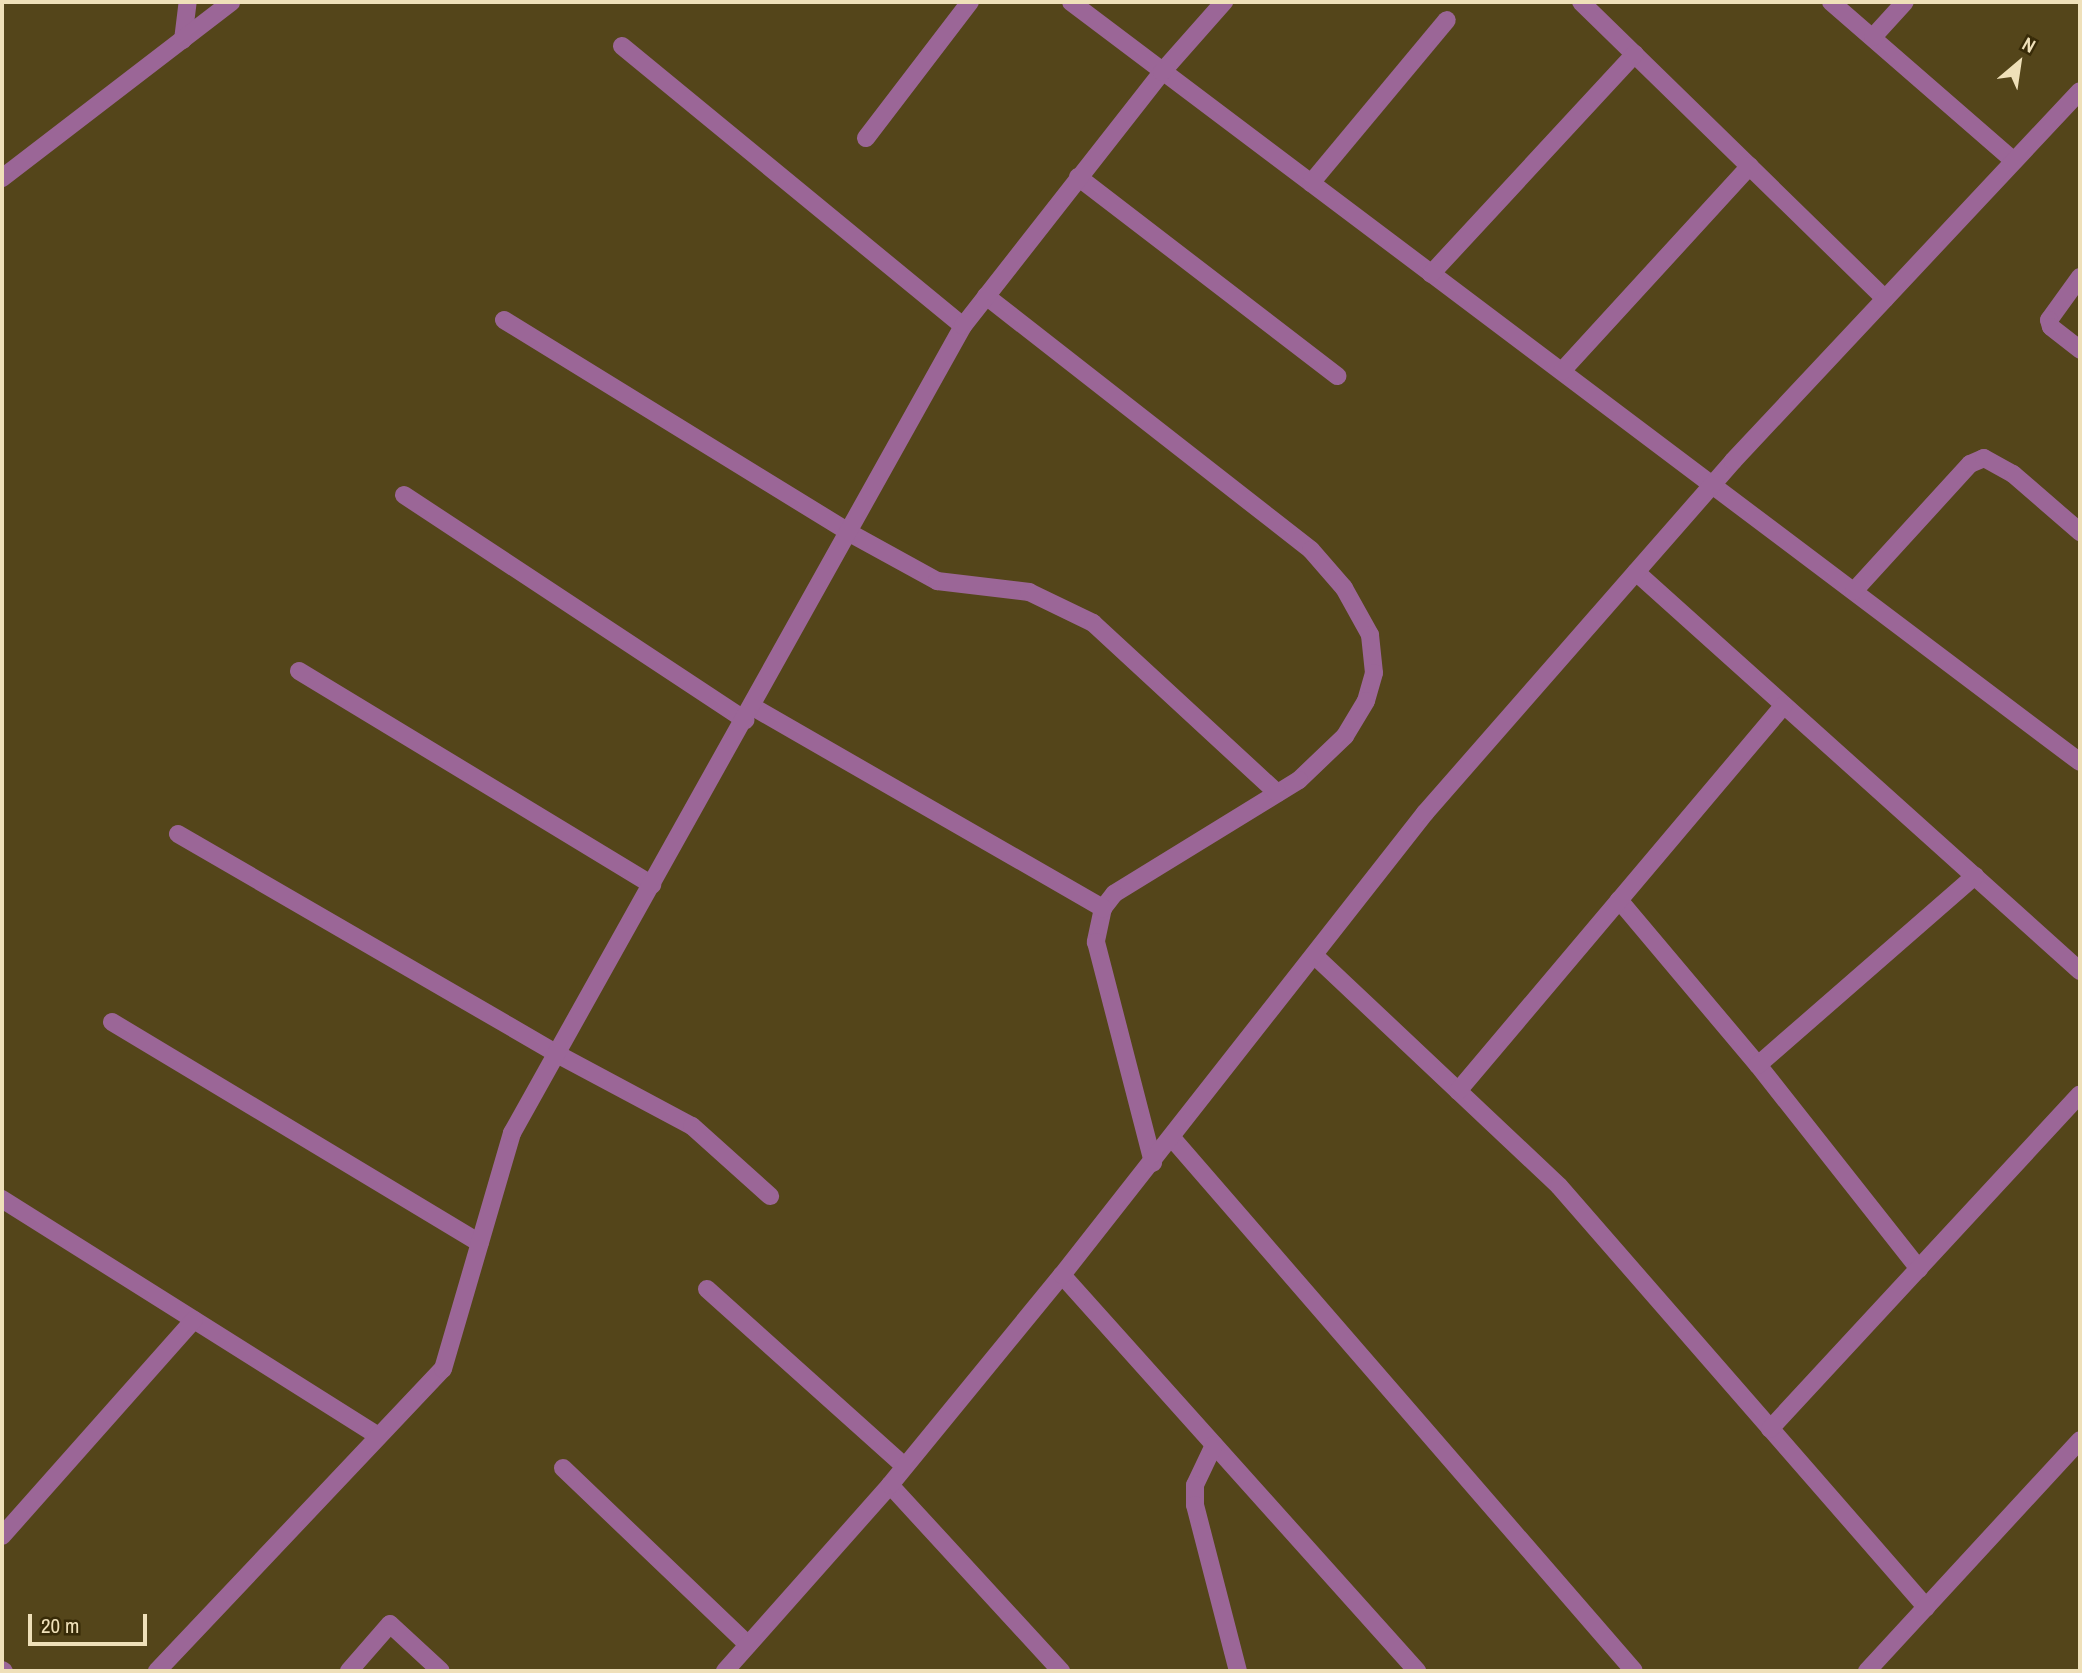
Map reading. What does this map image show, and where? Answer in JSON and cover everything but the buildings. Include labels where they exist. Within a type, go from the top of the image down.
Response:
[{"type":"street","points":[[183,40],[188,2]]},
{"type":"street","points":[[2,178],[231,2]]},
{"type":"street","points":[[866,138],[970,2]]},
{"type":"street","points":[[1071,2],[2080,762]]},
{"type":"street","points":[[157,1671],[443,1369],[512,1133],[963,326],[1162,72],[1224,2]]},
{"type":"street","points":[[1581,2],[1885,299]]},
{"type":"street","points":[[1831,2],[2014,161]]},
{"type":"street","points":[[1872,37],[1905,2]]},
{"type":"street","points":[[1311,183],[1447,20]]},
{"type":"street","points":[[622,46],[963,326]]},
{"type":"street","points":[[1431,274],[1635,54]]},
{"type":"street","points":[[725,1671],[890,1485],[903,1465],[1062,1275],[1153,1163],[1425,813],[1713,484],[2080,91]]},
{"type":"street","points":[[1562,371],[1750,166]]},
{"type":"street","points":[[1078,177],[1337,376]]},
{"type":"street","points":[[2080,277],[2049,320],[2051,327],[2080,350]]},
{"type":"street","points":[[986,296],[1311,550],[1344,588],[1370,635],[1374,673],[1366,701],[1345,736],[1299,779],[1114,894],[1103,908],[1096,942],[1153,1163]]},
{"type":"street","points":[[504,320],[848,532],[937,581],[1030,592],[1093,623],[1277,793]]},
{"type":"street","points":[[1854,591],[1970,464],[1984,458],[2013,474],[2080,532]]},
{"type":"street","points":[[404,495],[749,713],[1103,908]]},
{"type":"street","points":[[1636,572],[2080,971]]},
{"type":"street","points":[[299,671],[652,886]]},
{"type":"street","points":[[1458,1091],[1784,705]]},
{"type":"street","points":[[178,834],[557,1054],[692,1126],[770,1196]]},
{"type":"street","points":[[1758,1065],[1975,876]]},
{"type":"street","points":[[1619,900],[1758,1065],[1919,1269]]},
{"type":"street","points":[[1315,956],[1559,1186],[1926,1607]]},
{"type":"street","points":[[112,1022],[480,1243]]},
{"type":"street","points":[[1770,1429],[2080,1094]]},
{"type":"street","points":[[1172,1138],[1633,1671]]},
{"type":"street","points":[[2,1199],[379,1436]]},
{"type":"street","points":[[1062,1275],[1417,1671]]},
{"type":"street","points":[[707,1289],[903,1465]]},
{"type":"street","points":[[2,1536],[194,1320]]},
{"type":"street","points":[[1867,1671],[2080,1440]]},
{"type":"street","points":[[1214,1445],[1195,1485],[1195,1505],[1238,1671]]},
{"type":"street","points":[[564,1468],[748,1645]]},
{"type":"street","points":[[890,1485],[1049,1667]]},
{"type":"street","points":[[349,1671],[390,1624],[441,1671]]}]
